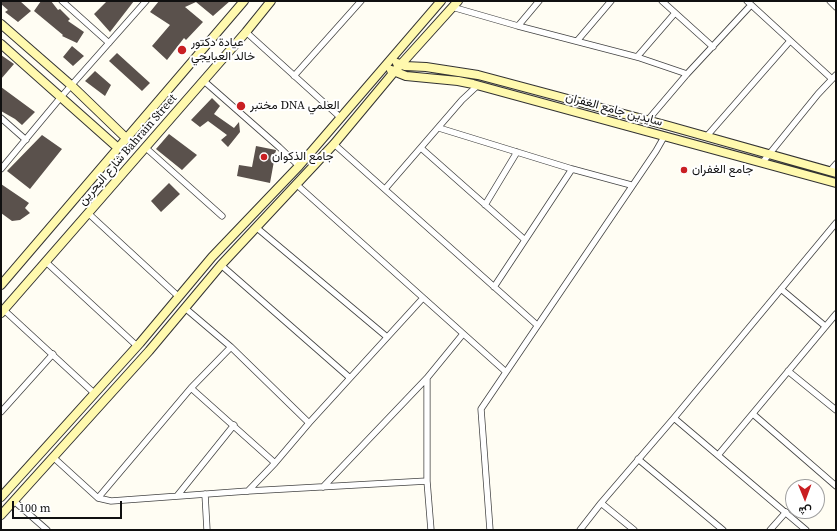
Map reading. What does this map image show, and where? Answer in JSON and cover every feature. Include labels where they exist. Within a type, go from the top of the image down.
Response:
[{"type":"street","points":[[62,1],[109,43]]},
{"type":"street","points":[[1,169],[61,97],[146,1]]},
{"type":"street","name":"شارع البحرين Bahrain Street","points":[[1,285],[244,1]]},
{"type":"street","name":"شارع البحرين Bahrain Street","points":[[3,312],[204,81],[271,1]]},
{"type":"street","points":[[294,76],[361,1]]},
{"type":"street","points":[[1,497],[137,346],[212,257],[299,166],[441,1]]},
{"type":"street","points":[[518,26],[539,1]]},
{"type":"street","points":[[577,41],[611,1]]},
{"type":"street","points":[[662,1],[713,47]]},
{"type":"street","points":[[830,1],[836,7]]},
{"type":"street","points":[[647,121],[687,74],[713,47],[749,3],[790,41],[834,77],[762,163]]},
{"type":"street","points":[[1,515],[149,351],[221,265],[334,144],[400,65],[455,4],[518,26],[637,57],[687,74]]},
{"type":"street","points":[[637,57],[676,13]]},
{"type":"street","points":[[1,24],[72,86],[127,139]]},
{"type":"street","points":[[246,32],[341,118]]},
{"type":"street","points":[[706,137],[790,41]]},
{"type":"street","points":[[1,44],[118,148]]},
{"type":"street","points":[[392,59],[400,65]]},
{"type":"street","name":"سايدين جامع الغفران","points":[[400,65],[426,67],[478,75],[833,172]]},
{"type":"street","name":"سايدين جامع الغفران","points":[[385,66],[394,72],[406,76],[458,81],[836,183]]},
{"type":"street","points":[[204,81],[299,166]]},
{"type":"street","points":[[385,189],[462,100],[477,86]]},
{"type":"street","points":[[1,118],[26,140]]},
{"type":"street","points":[[439,128],[572,169],[631,185]]},
{"type":"street","points":[[490,530],[481,409],[664,137]]},
{"type":"street","points":[[334,144],[537,325]]},
{"type":"street","points":[[146,148],[222,216]]},
{"type":"street","points":[[421,148],[525,240]]},
{"type":"street","points":[[485,205],[517,152]]},
{"type":"street","points":[[833,172],[836,164]]},
{"type":"street","points":[[494,286],[572,169]]},
{"type":"street","points":[[296,184],[506,372]]},
{"type":"street","points":[[269,198],[277,205]]},
{"type":"street","points":[[89,214],[179,296]]},
{"type":"street","points":[[580,530],[638,459],[752,326],[836,223]]},
{"type":"street","points":[[257,228],[387,336]]},
{"type":"street","points":[[46,262],[137,346]]},
{"type":"street","points":[[221,265],[350,378]]},
{"type":"street","points":[[781,289],[825,326]]},
{"type":"street","points":[[248,491],[423,298]]},
{"type":"street","points":[[185,308],[231,347],[309,423]]},
{"type":"street","points":[[3,312],[53,354],[94,393]]},
{"type":"street","points":[[718,454],[836,314]]},
{"type":"street","points":[[323,487],[427,378],[463,334]]},
{"type":"street","points":[[98,498],[191,388],[231,347]]},
{"type":"street","points":[[1,412],[53,354]]},
{"type":"street","points":[[788,371],[836,410]]},
{"type":"street","points":[[427,378],[427,481],[431,530]]},
{"type":"street","points":[[191,388],[275,463]]},
{"type":"street","points":[[753,414],[836,486]]},
{"type":"street","points":[[674,418],[785,511]]},
{"type":"street","points":[[177,496],[234,425]]},
{"type":"street","points":[[53,457],[98,498],[111,501],[248,491],[427,481]]},
{"type":"street","points":[[638,459],[723,530]]},
{"type":"street","points":[[205,494],[207,530]]},
{"type":"street","points":[[14,501],[47,530]]},
{"type":"street","points":[[601,503],[634,530]]},
{"type":"street","points":[[770,530],[785,513]]},
{"type":"street","points":[[794,519],[806,530]]},
{"type":"building","points":[[1,1],[20,1],[31,11],[18,22],[5,12],[8,10],[1,4]]},
{"type":"building","points":[[41,1],[51,1],[58,10],[60,9],[70,19],[68,21],[84,32],[77,43],[62,36],[63,35],[34,11]]},
{"type":"building","points":[[107,1],[134,1],[110,32],[94,14]]},
{"type":"building","points":[[159,1],[230,1],[213,16],[196,2],[185,7],[203,22],[186,40],[184,38],[167,60],[152,46],[170,25],[150,12]]},
{"type":"building","points":[[72,46],[84,56],[73,66],[63,57]]},
{"type":"building","points":[[117,53],[150,83],[142,91],[109,61]]},
{"type":"building","points":[[1,55],[14,64],[1,79]]},
{"type":"building","points":[[95,71],[111,85],[105,96],[85,81]]},
{"type":"building","points":[[1,87],[35,112],[22,125],[1,111]]},
{"type":"building","points":[[212,98],[220,106],[214,114],[234,128],[239,122],[240,132],[228,147],[221,140],[227,135],[208,121],[200,127],[191,120]]},
{"type":"building","points":[[169,134],[197,155],[182,170],[156,149]]},
{"type":"building","points":[[42,135],[62,149],[30,189],[7,171]]},
{"type":"building","name":"جامع الذكوان","points":[[256,146],[276,150],[270,183],[237,176],[239,165],[252,167]]},
{"type":"building","points":[[169,183],[180,194],[161,212],[151,201]]},
{"type":"building","points":[[1,184],[29,203],[25,208],[30,213],[20,220],[12,221],[1,213]]},
{"type":"place","name":"عيادة دكتور خالد العبايجي","points":[[182,50]]},
{"type":"place","name":"مختبر DNA العلمي","points":[[241,106]]},
{"type":"place","name":"جامع الذكوان","points":[[264,157]]},
{"type":"place","name":"جامع الغفران","points":[[684,170]]}]
